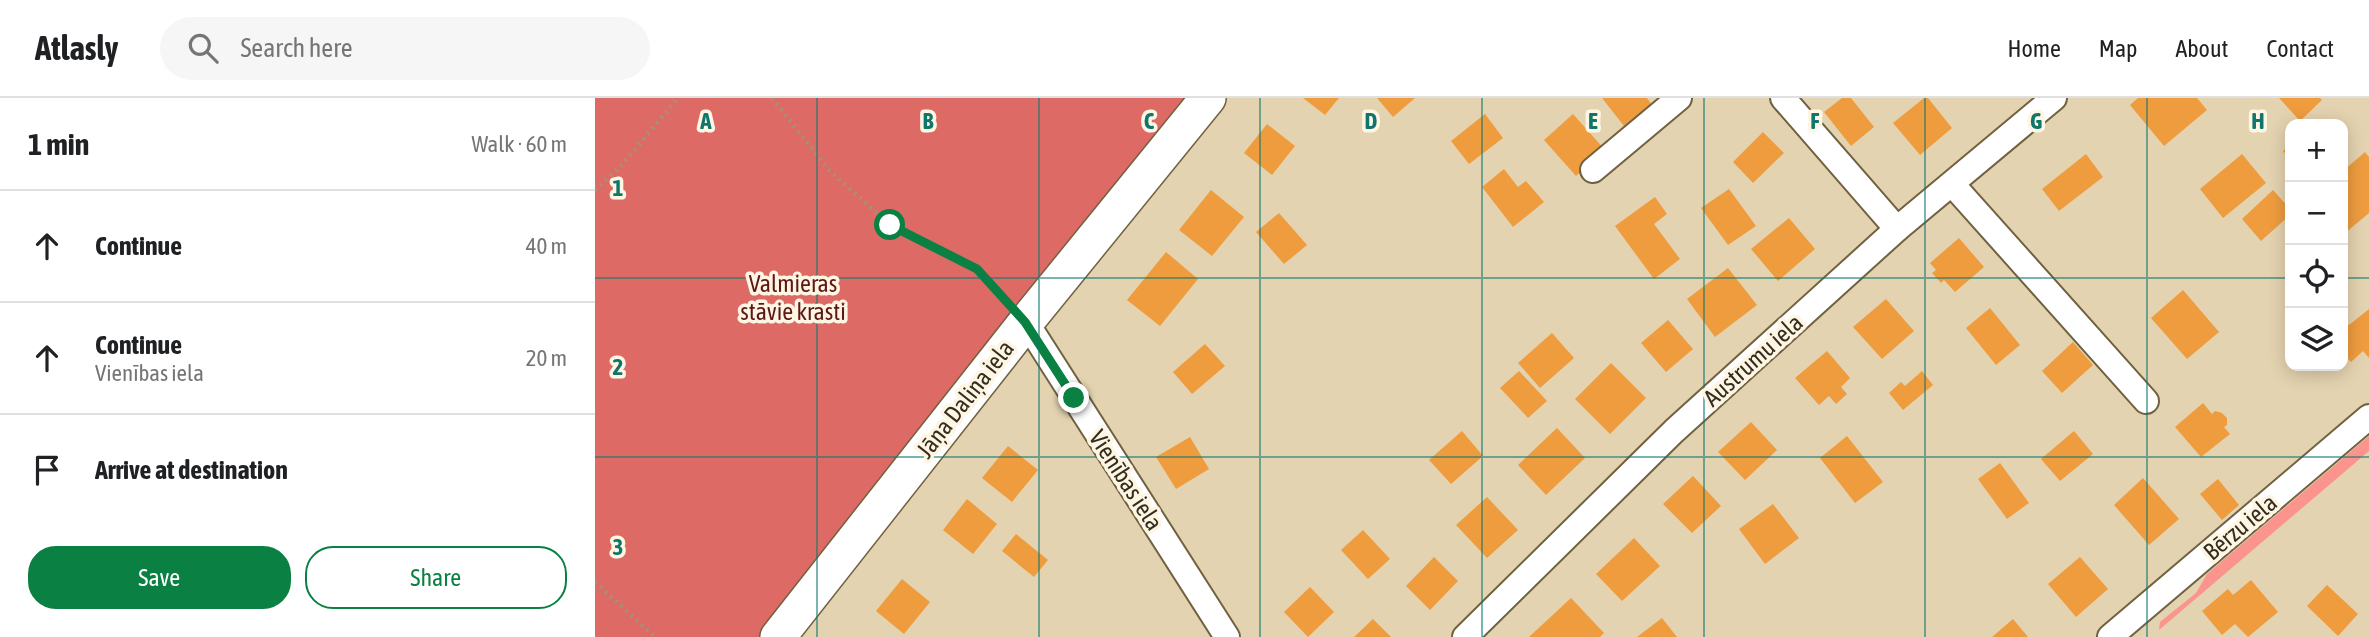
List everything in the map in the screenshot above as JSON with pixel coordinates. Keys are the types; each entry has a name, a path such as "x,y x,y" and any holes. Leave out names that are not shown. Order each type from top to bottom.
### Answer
{"street":[{"name":"Jāņa Daliņa iela","path":"778,637 1025,322 1208,98"},
{"path":"1593,170 1679,98"},
{"path":"1783,98 1897,229"},
{"name":"Austrumu iela","path":"1465,637 1674,431 1897,229 2054,98"},
{"path":"1952,184 2146,401"},
{"name":"Vienības iela","path":"1025,322 1227,637"},
{"name":"Bērzu iela","path":"2110,637 2369,417"}],"path":[{"path":"595,190 621,166 678,98"},
{"path":"772,98 829,170 890,225 977,269 1025,322"},
{"path":"595,582 655,637"}],"shaded area":[{"path":"2369,436 2369,451 2159,630 2160,622 2196,593 2207,574"}],"green space":[{"name":"Valmieras stāvie krasti","path":"595,98 1208,98 778,637 595,637"}],"building":[{"path":"1303,98 1339,98 1325,115"},
{"path":"1377,98 1415,98 1393,117"},
{"path":"1602,98 1647,98 1652,105 1624,126"},
{"path":"1842,98 1851,98 1874,127 1851,146 1824,112"},
{"path":"1924,98 1928,98 1952,128 1920,155 1893,123"},
{"path":"2138,98 2197,98 2207,110 2164,146 2130,105"},
{"path":"2279,98 2322,100 2302,119 2298,119"},
{"path":"1485,114 1503,138 1469,164 1451,141"},
{"path":"1573,114 1605,150 1576,176 1544,140"},
{"path":"1267,124 1295,146 1272,175 1244,153"},
{"path":"1763,132 1784,153 1753,183 1733,162"},
{"path":"2365,152 2369,157 2369,213 2348,231 2348,182 2348,167"},
{"path":"2086,154 2103,177 2059,211 2042,189"},
{"path":"2242,154 2266,183 2223,218 2200,189"},
{"path":"1504,169 1518,187 1526,181 1544,202 1513,227 1482,187"},
{"path":"1729,189 1756,226 1728,245 1701,208"},
{"path":"1211,190 1244,217 1212,256 1179,230"},
{"path":"2273,190 2285,203 2285,219 2261,241 2242,219"},
{"path":"1655,197 1667,214 1654,224 1680,259 1654,279 1615,226"},
{"path":"1279,213 1307,245 1284,264 1256,232"},
{"path":"1789,218 1815,249 1778,281 1751,249"},
{"path":"1959,238 1984,267 1955,292 1944,280 1941,283 1932,273 1936,270 1930,263"},
{"path":"1166,252 1198,279 1160,326 1127,300"},
{"path":"1728,268 1757,305 1715,337 1687,299"},
{"path":"2183,290 2219,332 2187,359 2151,318"},
{"path":"1886,299 1914,331 1882,359 1853,327"},
{"path":"1990,308 2020,345 1996,365 1966,328"},
{"path":"2369,309 2369,358 2363,351 2351,362 2348,359 2349,325"},
{"path":"1668,320 1693,349 1666,372 1641,343"},
{"path":"1552,333 1574,358 1540,388 1518,363"},
{"path":"2073,342 2093,365 2062,393 2042,371"},
{"path":"1205,344 1225,366 1192,394 1173,372"},
{"path":"1827,351 1850,378 1841,387 1847,394 1836,404 1829,396 1819,405 1795,378"},
{"path":"1611,363 1646,398 1610,434 1575,399"},
{"path":"1519,371 1547,401 1528,418 1500,388"},
{"path":"1922,371 1933,385 1903,410 1889,393 1901,382 1905,386"},
{"path":"2203,403 2212,414 2215,411 2227,418 2227,425 2224,427 2230,434 2201,457 2175,427"},
{"path":"1751,422 1777,450 1745,480 1718,452"},
{"path":"1557,428 1585,458 1546,495 1518,465"},
{"path":"1462,431 1483,456 1451,484 1429,460"},
{"path":"2074,431 2093,454 2060,481 2041,459"},
{"path":"1847,436 1883,482 1855,503 1820,458"},
{"path":"1190,437 1209,469 1176,489 1156,457"},
{"path":"1008,446 1038,470 1012,502 982,478"},
{"path":"2000,463 2029,503 2007,519 1978,479"},
{"path":"1693,476 1721,506 1692,533 1663,504"},
{"path":"2143,478 2179,519 2149,545 2114,505"},
{"path":"2218,479 2239,505 2222,520 2200,494"},
{"path":"1487,497 1518,530 1487,558 1456,525"},
{"path":"967,499 997,524 973,554 943,530"},
{"path":"1773,504 1799,538 1765,564 1739,529"},
{"path":"1363,530 1390,559 1368,579 1341,550"},
{"path":"1016,534 1048,560 1034,577 1002,551"},
{"path":"1634,538 1660,566 1622,601 1596,574"},
{"path":"1434,557 1458,581 1430,610 1406,586"},
{"path":"2080,557 2108,589 2076,617 2048,584"},
{"path":"902,579 930,602 904,634 876,611"},
{"path":"2251,580 2278,612 2248,637 2235,624 2222,635 2202,611 2228,589 2233,595"},
{"path":"2327,585 2358,614 2338,636 2307,606"},
{"path":"1310,587 1334,612 1308,637 1284,612"},
{"path":"1571,598 1604,633 1600,637 1529,637"},
{"path":"1662,618 1677,637 1637,637"},
{"path":"1373,619 1391,637 1354,637"},
{"path":"2013,619 2028,637 1992,637"}],"route":[{"path":"890,225 977,269 1025,322 1074,398"}]}
